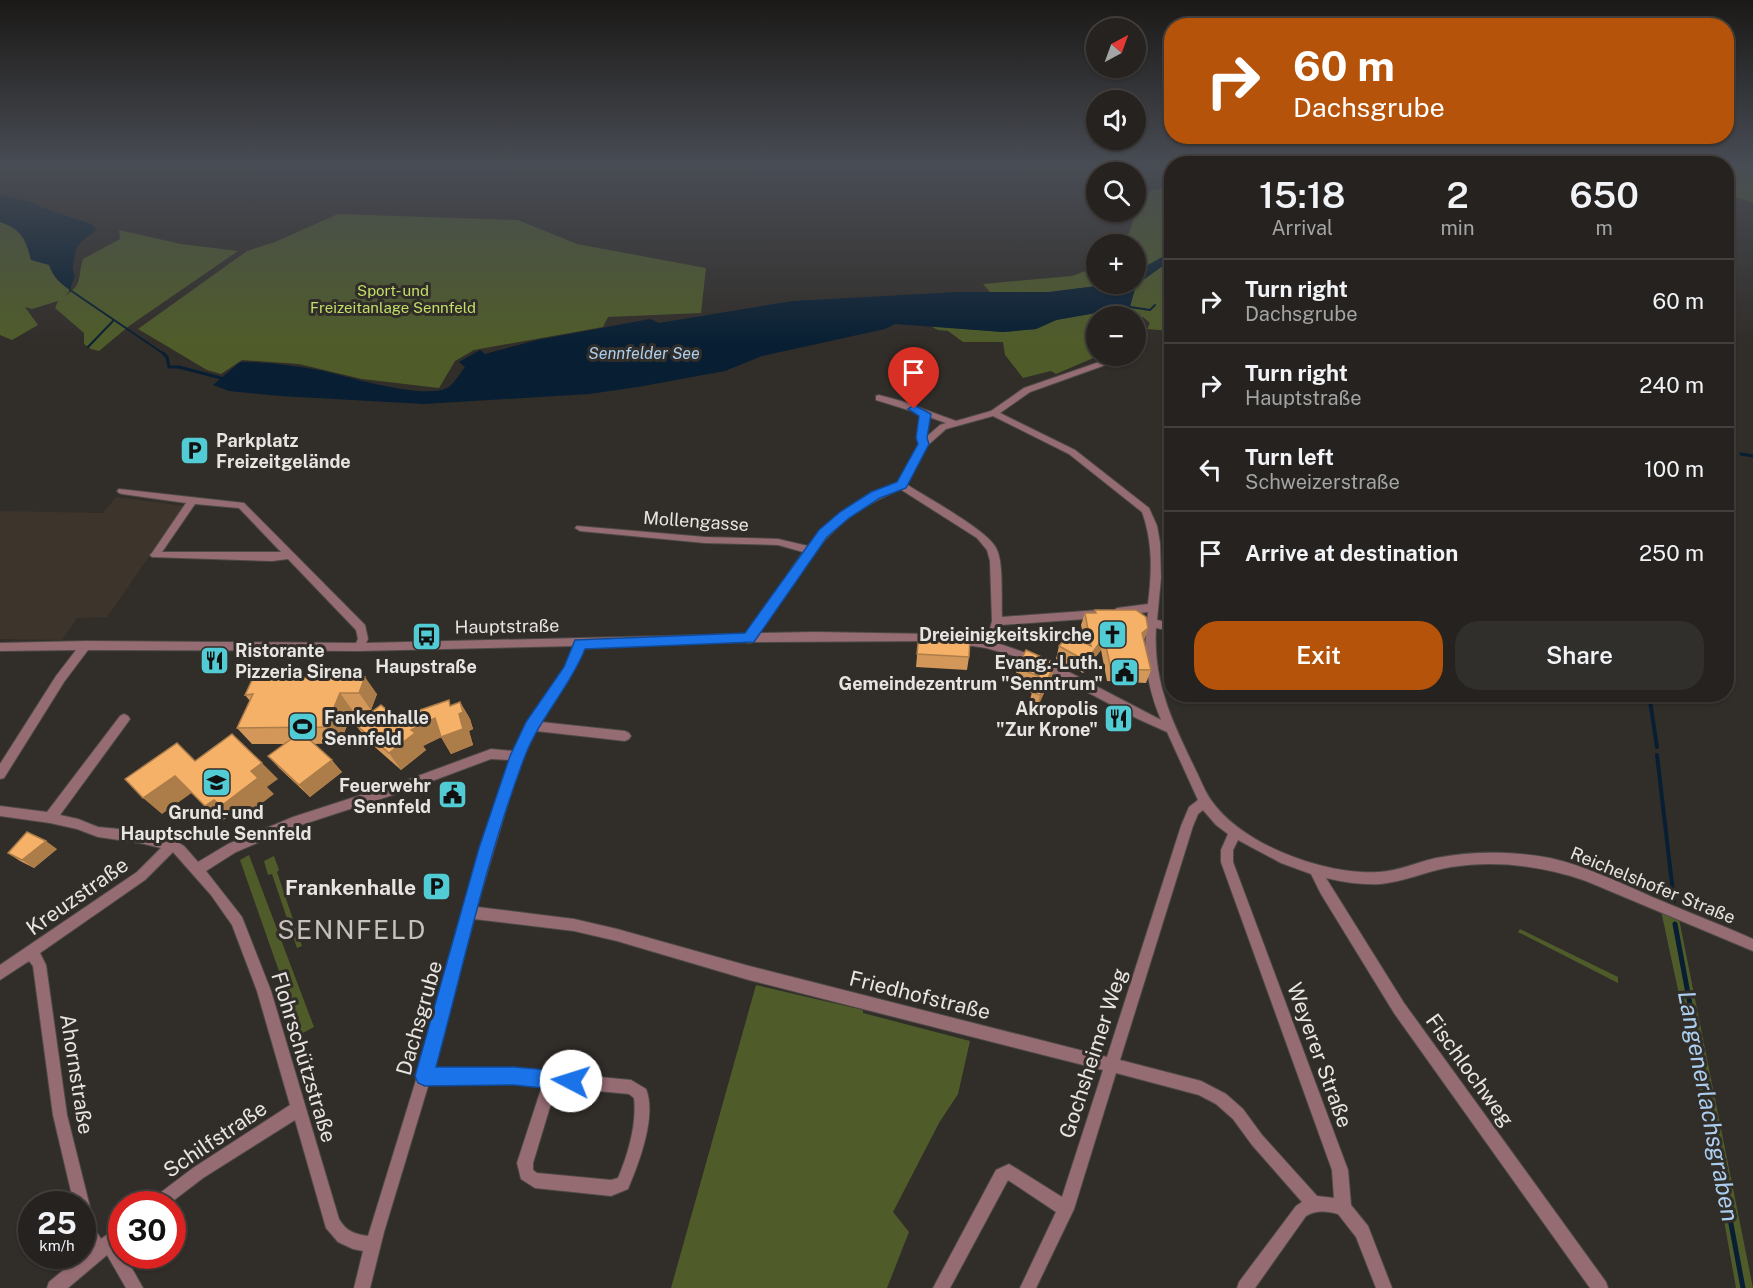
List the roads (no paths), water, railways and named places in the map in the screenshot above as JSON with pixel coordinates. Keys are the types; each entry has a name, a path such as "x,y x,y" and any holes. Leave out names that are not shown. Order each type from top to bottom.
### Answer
{"street":[{"path":"749,639 809,550 823,534 844,515 876,495 902,485 924,444 937,431 955,423 994,413 1027,390 1096,366"},
{"path":"879,398 902,403 925,414 955,423"},
{"path":"994,413 1072,452 1146,510 1151,520 1156,550 1149,649 1158,700 1168,728 1204,802"},
{"path":"924,444 921,438 925,414"},
{"path":"902,485 988,542 995,561 997,621 991,644"},
{"path":"122,491 241,505 361,628 363,639 359,647"},
{"path":"192,501 155,555 272,557 290,555"},
{"name":"Mollengasse","path":"580,528 705,540 778,542 809,550"},
{"path":"997,621 1107,614 1153,607"},
{"path":"1152,622 1164,625"},
{"name":"Hauptstraße","path":"2,649 86,645 359,647 900,637 976,641 991,644 1052,666 1168,728"},
{"name":"Dachsgrube","path":"362,1288 372,1244 425,1076 487,848 518,756 531,726 570,670 580,644"},
{"path":"0,774 60,680 86,645"},
{"path":"50,818 124,719"},
{"path":"531,726 625,736"},
{"path":"197,869 232,848 293,822 408,786 491,754 518,756"},
{"name":"Gochsheimer Weg","path":"1028,1288 1066,1209 1187,826 1193,811 1204,802"},
{"name":"Reichelshofer Straße","path":"1204,802 1213,814 1235,833 1272,853 1316,869 1352,877 1377,878 1476,858 1500,858 1550,864 1606,883 1753,945"},
{"path":"0,811 50,818 78,824 98,832 140,837 172,845"},
{"name":"Weyerer Straße","path":"1235,833 1227,850 1227,861 1340,1170 1343,1207 1362,1232 1384,1288"},
{"name":"Flohrschützstraße","path":"172,845 180,850 197,869 237,921 264,991 336,1230 350,1242 372,1244"},
{"name":"Kreuzstraße","path":"0,973 141,876 172,845"},
{"name":"Fischlochweg","path":"1316,869 1325,890 1399,1008 1600,1288"},
{"name":"Friedhofstraße","path":"471,912 574,925 617,935 750,973 1201,1088 1221,1099 1238,1114 1257,1140 1313,1203"},
{"name":"Ahornstraße","path":"32,952 39,965 60,1115 78,1191"},
{"path":"425,1076 514,1076 631,1087 641,1094 644,1105 629,1169 623,1184 611,1188 535,1180 526,1174 525,1163 551,1080"},
{"name":"Schilfstraße","path":"174,1191 198,1173 298,1109"},
{"path":"940,1288 1001,1175 1009,1172 1066,1209"},
{"path":"1245,1288 1301,1211 1313,1203 1328,1203 1343,1207"},
{"path":"55,1288 108,1243"},
{"name":"Ahornstraße","path":"125,1269 135,1288"}],"water":[{"path":"5,224 91,224 96,229 77,248 73,268 75,275 70,290 57,279 49,265 31,260 22,236"},
{"name":"Sennfelder See","path":"1164,256 1164,265 1146,278 1146,266"},
{"name":"Sennfelder See","path":"1086,287 1086,294 1134,294 1130,306 1086,306 1086,315 1056,320 1036,329 1003,332 895,324 885,329 762,356 725,371 589,394 424,404 280,396 229,391 213,385 240,362 250,362 319,370 403,389 435,391 450,386 465,367 459,362 480,350 485,354 537,340 650,319 659,323 793,301 958,292 1049,292"}],"waterway":[{"name":"Sennfelder See","path":"70,290 164,354"},
{"name":"Langenerlachsgraben","path":"1146,309 1150,310 1155,305"},
{"path":"88,347 113,321"},
{"name":"Sennfelder See","path":"164,354 169,367 179,367 221,378"},
{"path":"1741,454 1753,456"},
{"name":"Langenerlachsgraben","path":"1650,702 1657,747"},
{"name":"Langenerlachsgraben","path":"1657,755 1674,901"},
{"name":"Langenerlachsgraben","path":"1675,924 1743,1288"}],"place":[{"name":"Parkplatz Freizeitgelände","path":"195,450"},
{"name":"Dreieinigkeitskirche","path":"1113,634"},
{"name":"Haupstraße","path":"426,637"},
{"name":"Ristorante Pizzeria Sirena","path":"214,660"},
{"name":"Evang.-Luth. Gemeindezentrum \"Senntrum\"","path":"1124,672"},
{"name":"Akropolis \"Zur Krone\"","path":"1119,718"},
{"name":"Fankenhalle Sennfeld","path":"303,727"},
{"name":"Grund- und Hauptschule Sennfeld","path":"216,783"},
{"name":"Feuerwehr Sennfeld","path":"452,795"},
{"name":"Frankenhalle","path":"437,887"}],"district":[{"name":"SENNFELD","path":"352,929"}],"park label":[{"name":"Sport- und Freizeitanlage Sennfeld","path":"393,298"}]}
